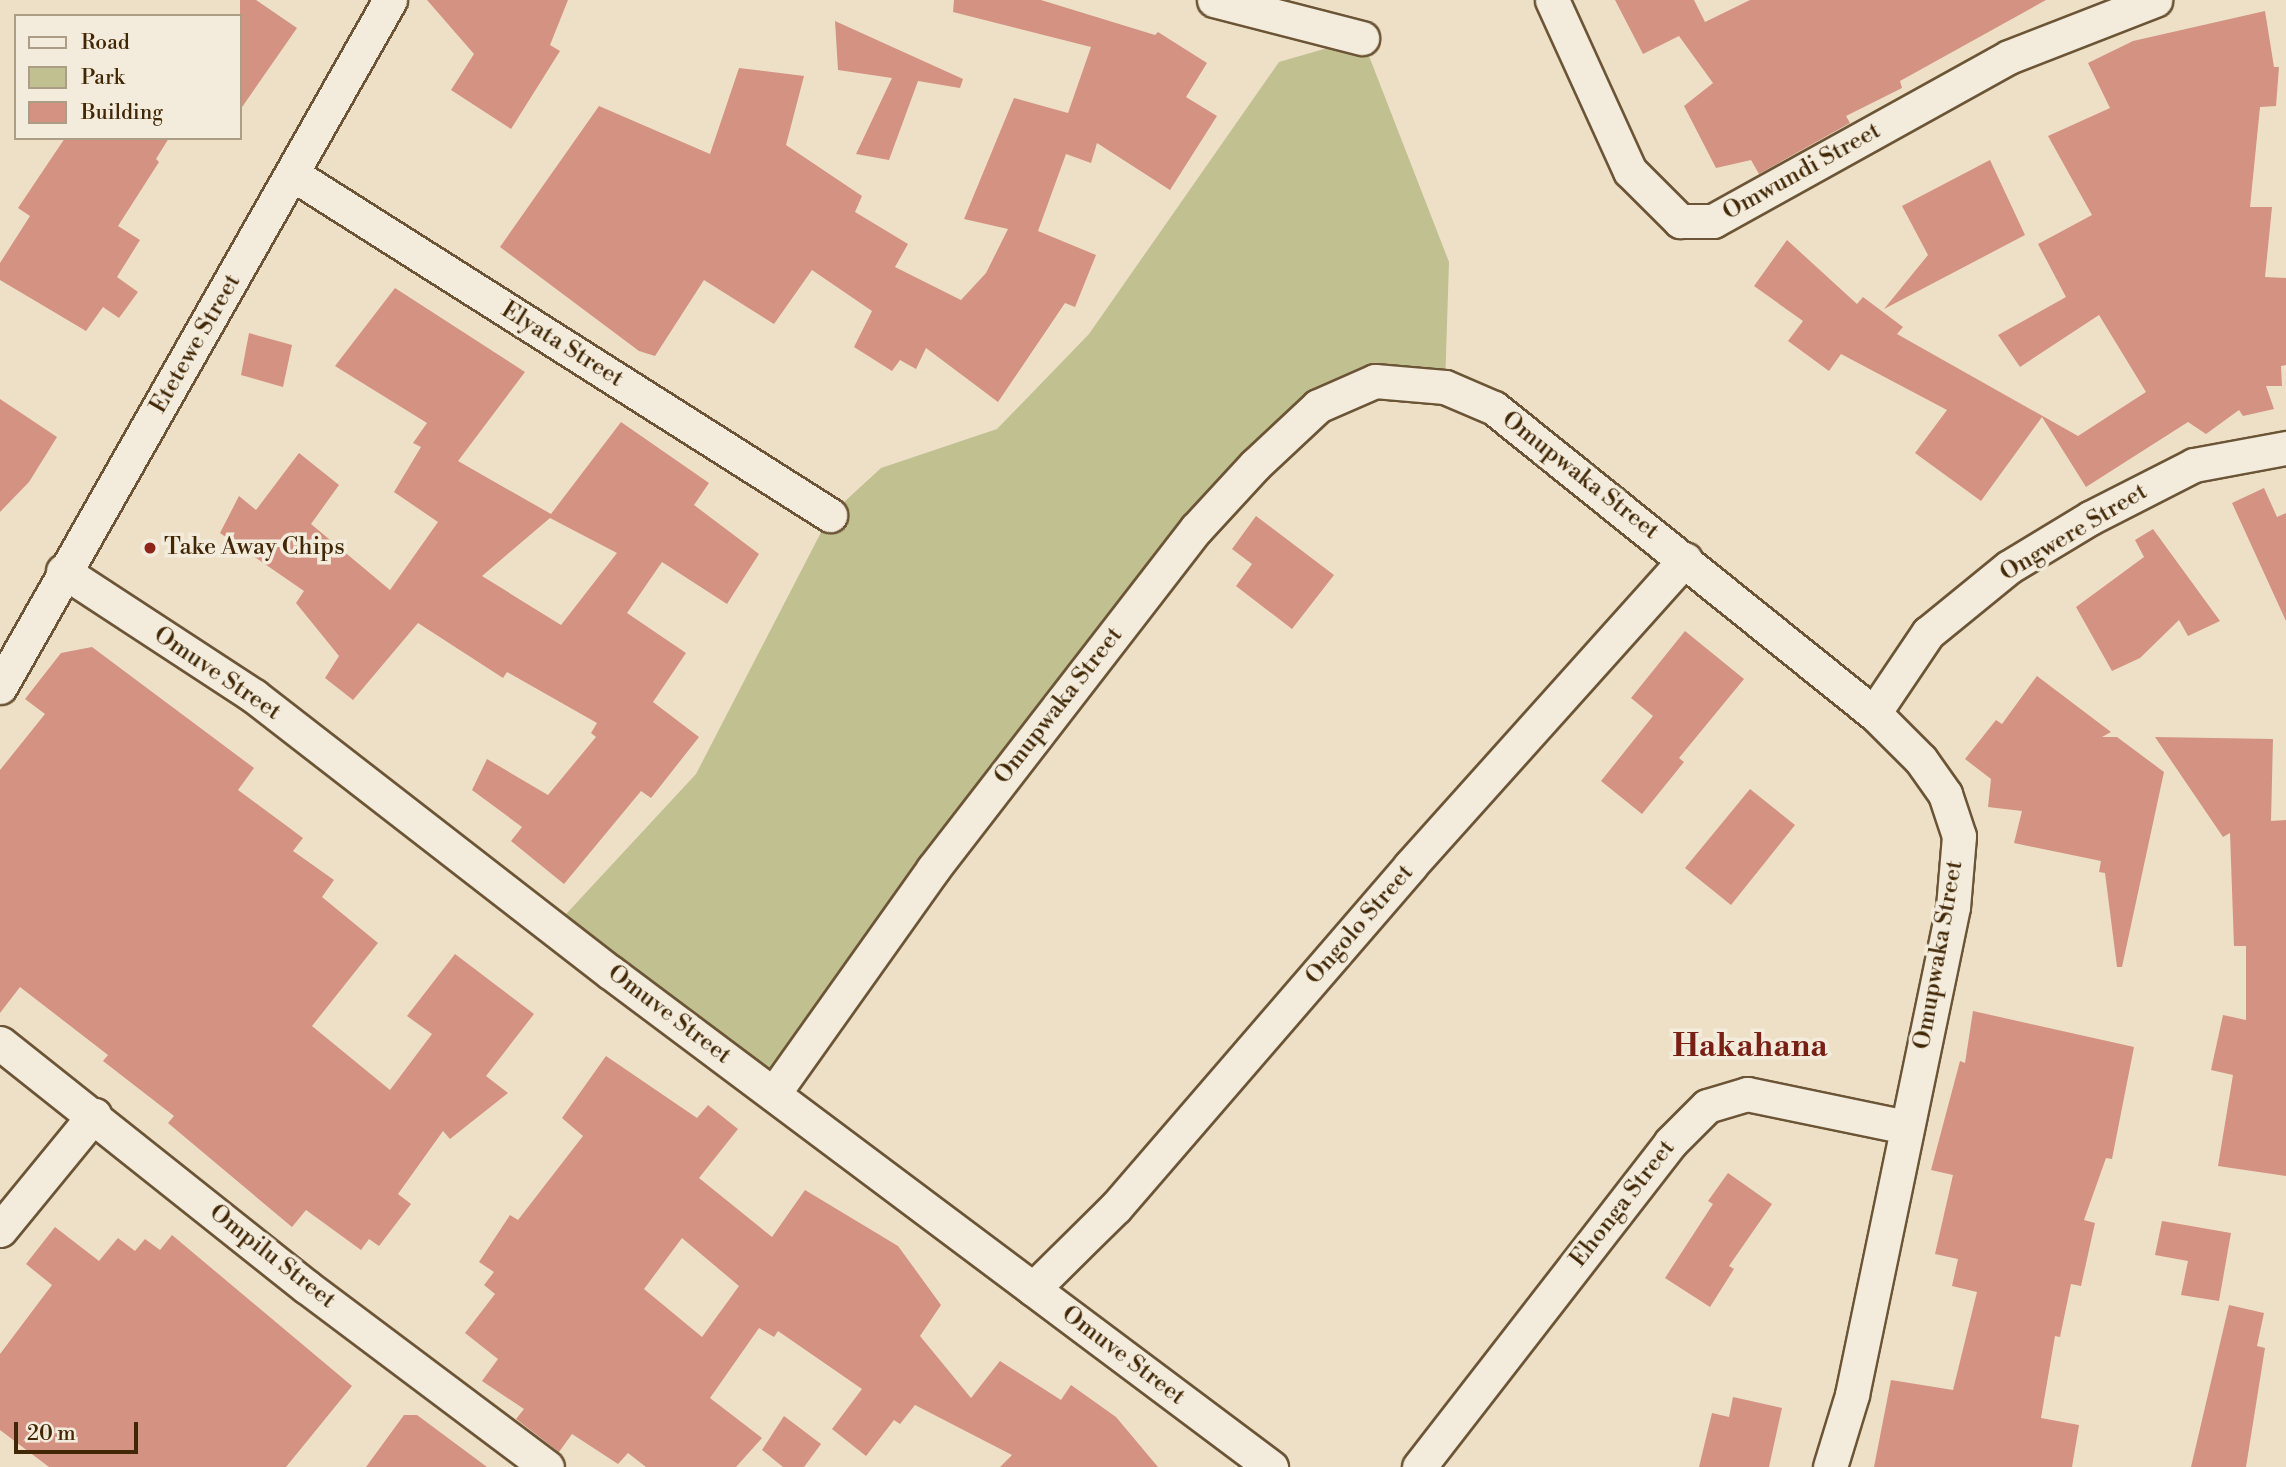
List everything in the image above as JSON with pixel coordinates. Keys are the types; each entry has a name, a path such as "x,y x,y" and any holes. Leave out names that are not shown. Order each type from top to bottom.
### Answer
{"street":[{"name":"Etetewe Street","path":"0,687 63,571 294,175 390,0"},
{"path":"1214,0 1362,38"},
{"name":"Omwundi Street","path":"1552,0 1630,171 1680,221 1713,221 2009,57 2155,0"},
{"name":"Elyata Street","path":"294,175 830,515"},
{"name":"Omupwaka Street","path":"774,1093 933,869 1196,529 1318,406 1375,381 1445,387 1494,408 1685,559 1874,713 1921,760 1945,794 1959,836 1953,907 1852,1395 1830,1467"},
{"name":"Ongwere Street","path":"1874,713 1928,633 2009,567 2090,518 2194,465 2286,448"},
{"name":"Ongolo Street","path":"1033,1289 1116,1207 1410,866 1685,559"},
{"name":"Omuve Street","path":"63,571 254,696 774,1093 1271,1467"},
{"name":"Ompilu Street","path":"0,1043 307,1286 547,1467"},
{"name":"Ehonga Street","path":"1419,1467 1670,1143 1707,1106 1747,1094 1906,1127"},
{"path":"0,1230 94,1115"}],"green space":[{"path":"1362,38 1449,262 1445,387 1375,381 1255,465 774,1093 555,926 696,774 830,515 881,468 997,429 1089,334 1279,62"}],"building":[{"path":"240,0 256,0 297,28 242,107 242,14"},
{"path":"427,0 568,0 550,45 560,51 511,129 451,90 474,54"},
{"path":"954,0 1041,0 1155,35 1158,32 1207,63 1186,97 1217,116 1170,190 1097,143 1091,163 1066,154 1038,231 1096,255 1075,307 1065,303 998,402 926,348 916,369 900,360 892,371 854,347 872,311 812,270 774,324 704,280 655,356 639,351 500,247 599,106 710,154 739,68 804,76 786,145 862,196 855,212 908,244 895,267 961,300 986,273 1008,229 964,219 1014,98 1068,113 1091,47 953,12"},
{"path":"1615,0 1694,0 1705,22 1750,0 2046,0 1900,81 1902,88 1846,116 1850,123 1759,174 1751,160 1716,168 1684,106 1713,83 1679,36 1643,54"},
{"path":"2265,11 2274,67 2279,67 2276,106 2260,107 2250,207 2272,207 2265,277 2286,278 2286,365 2281,366 2282,386 2266,386 2274,409 2243,416 2239,410 2206,434 2188,422 2086,487 2042,417 1981,501 1915,453 1947,410 1841,354 1829,371 1788,341 1803,321 1754,286 1787,240 1857,304 1863,297 1903,327 1897,334 2078,436 2146,392 2099,315 2020,367 1998,335 2066,297 2038,244 2092,215 2048,136 2110,108 2088,63 2133,41"},
{"path":"835,21 963,79 960,88 918,81 889,160 856,154 892,78 838,70"},
{"path":"64,140 168,140 156,159 159,162 118,226 140,240 117,277 138,292 119,318 103,307 86,331 0,280 0,263 30,216 18,208"},
{"path":"1990,160 2025,235 1884,309 1928,255 1902,206"},
{"path":"395,288 525,372 458,461 551,514 621,422 709,483 694,505 759,554 727,604 662,562 627,613 686,653 653,702 699,737 651,798 641,791 564,884 511,841 522,827 472,790 487,759 548,795 596,737 591,733 597,723 507,672 503,678 418,623 353,700 325,678 339,656 296,603 304,591 220,533 239,496 256,510 299,453 339,485 311,524 390,590 438,522 394,492 421,447 413,443 427,423 335,366","holes":["550,518 617,553 561,625 482,576"]},
{"path":"249,333 292,345 283,387 241,375"},
{"path":"0,399 57,437 29,482 0,512"},
{"path":"2264,488 2277,517 2286,513 2286,621 2232,503"},
{"path":"1256,516 1334,575 1292,629 1236,586 1252,564 1232,549"},
{"path":"2153,529 2220,621 2188,636 2179,620 2140,658 2112,671 2076,607 2144,557 2135,540"},
{"path":"1685,631 1744,679 1679,758 1684,762 1642,814 1601,781 1653,716 1631,698"},
{"path":"92,647 254,768 238,790 303,838 293,851 334,880 322,897 378,943 312,1026 390,1090 432,1034 407,1016 455,954 534,1014 486,1076 508,1093 450,1139 443,1131 398,1194 411,1204 379,1246 369,1239 361,1250 306,1210 292,1227 168,1123 174,1116 103,1061 108,1055 20,987 0,1013 0,770 45,714 25,699 61,653"},
{"path":"2037,676 2111,732 2102,737 2117,737 2164,772 2122,967 2117,967 2105,873 2099,872 2101,861 2014,843 2022,811 1988,807 1991,779 1965,759 1996,720 2002,724"},
{"path":"2155,737 2273,739 2271,821 2286,820 2286,1176 2218,1166 2233,1075 2211,1070 2223,1015 2246,1020 2246,946 2234,946 2230,833 2223,837"},
{"path":"1750,789 1795,825 1731,905 1685,868"},
{"path":"1973,1011 2134,1047 2112,1159 2106,1158 2084,1220 2095,1223 2081,1286 2071,1284 2060,1337 2055,1336 2041,1418 2079,1425 2072,1467 1874,1467 1891,1380 1953,1390 1977,1292 1952,1286 1958,1259 1935,1254 1953,1175 1931,1170 1960,1061 1965,1063"},
{"path":"606,1056 697,1118 708,1105 738,1129 699,1178 772,1237 805,1190 898,1246 941,1305 920,1336 971,1398 1000,1361 1061,1400 1071,1385 1116,1417 1158,1467 1000,1467 1012,1455 915,1405 900,1424 894,1420 866,1456 832,1429 862,1389 778,1331 774,1337 759,1328 710,1398 762,1438 736,1467 646,1467 628,1453 618,1464 572,1434 559,1452 516,1419 524,1409 482,1381 498,1359 465,1333 495,1294 484,1285 494,1272 479,1262 510,1215 518,1220 583,1136 562,1118","holes":["682,1238 739,1286 702,1337 644,1289"]},
{"path":"1728,1173 1772,1204 1729,1266 1734,1269 1710,1307 1665,1278 1713,1204 1708,1201"},
{"path":"2162,1221 2231,1233 2219,1301 2181,1295 2188,1261 2155,1255"},
{"path":"55,1227 99,1261 118,1238 135,1251 145,1239 160,1250 172,1235 352,1386 286,1467 49,1467 0,1430 0,1354 52,1285 26,1264"},
{"path":"2229,1305 2264,1313 2257,1346 2265,1348 2246,1467 2191,1467"},
{"path":"1733,1397 1782,1408 1769,1467 1699,1467 1712,1413 1729,1417"},
{"path":"404,1415 417,1415 487,1467 366,1467"},
{"path":"784,1416 821,1444 804,1467 783,1467 762,1450"}],"place":[{"name":"Take Away Chips","path":"150,548"}],"district":[{"name":"Hakahana","path":"1750,1046"}]}
